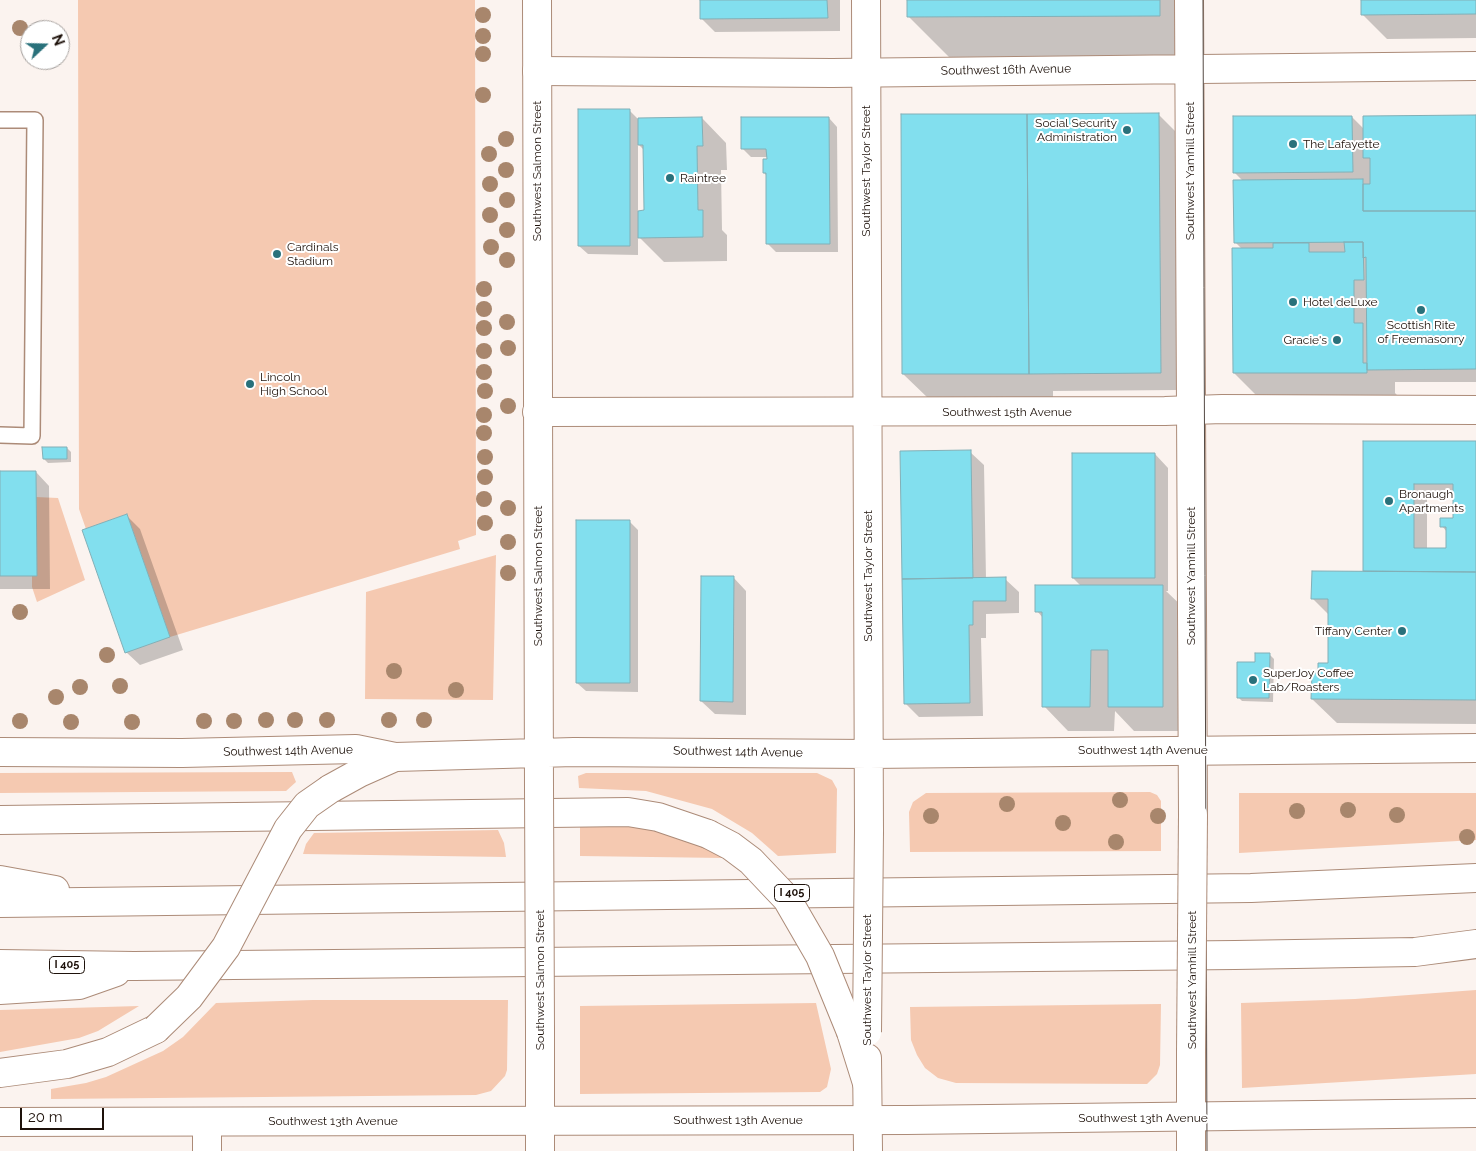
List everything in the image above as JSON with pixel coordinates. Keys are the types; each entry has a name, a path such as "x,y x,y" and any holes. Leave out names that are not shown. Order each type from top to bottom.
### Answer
{"main road":[{"name":"Southwest Salmon Street","path":"537,0 540,1151"},
{"name":"Southwest Taylor Street","path":"859,1032 869,831 866,0"},
{"name":"Southwest Yamhill Street","path":"1189,0 1193,815 1192,1151"},
{"name":"Southwest 16th Avenue","path":"537,71 866,72 1476,66"},
{"name":"Southwest 15th Avenue","path":"537,412 1476,410"},
{"name":"Southwest 14th Avenue","path":"0,752 182,753 356,750 395,757 538,752 869,754 1192,749 1476,748"},
{"path":"0,1073 76,1062 129,1044 156,1029 189,997 220,955 288,829 307,805 330,789 395,757"},
{"path":"0,820 628,812 658,817 708,834 731,846 751,861 787,899 820,956 859,1032 867,1083 868,1151"},
{"name":"I 405","path":"0,903 108,900 1251,888 1476,878"},
{"path":"0,880 108,900"},
{"name":"I 405","path":"0,964 134,966 1244,955 1415,952 1476,944"},
{"path":"0,990 79,985 134,966"},
{"name":"Southwest 13th Avenue","path":"0,1122 868,1120 1476,1113"},
{"path":"207,1122 207,1151"}],"lane":[{"path":"0,120 35,120 35,130 32,436 0,435"}],"shaded area":[{"name":"Cardinals Stadium","path":"78,0 475,0 476,535 458,541 460,549 170,637 127,514 86,529 79,509"},
{"path":"36,497 58,498 85,580 37,602 32,587 32,576 37,576"},
{"path":"496,555 493,700 365,699 366,592"},
{"path":"292,772 296,782 286,791 0,793 0,773"},
{"path":"586,773 817,773 832,780 837,789 836,853 778,856 752,833 712,809 646,791 579,788 578,776"},
{"path":"1150,792 1157,795 1161,801 1161,851 910,852 909,812 913,802 926,793"},
{"path":"1239,793 1476,793 1476,840 1239,853"},
{"path":"580,823 616,823 660,830 696,843 724,858 580,856"},
{"path":"498,830 504,843 506,857 303,854 306,844 314,833"},
{"path":"1476,990 1476,1074 1242,1088 1241,1003 1355,999"},
{"path":"313,1000 508,1000 507,1070 505,1076 491,1091 476,1095 51,1099 51,1089 86,1083 106,1077 163,1051 183,1037 216,1003"},
{"path":"816,1003 831,1069 827,1087 820,1092 580,1094 580,1006"},
{"path":"1161,1004 1160,1065 1157,1074 1147,1084 956,1083 938,1078 925,1068 911,1040 910,1007"},
{"path":"139,1006 98,1031 79,1038 0,1052 0,1010"}],"building":[{"path":"700,0 827,0 828,18 700,19"},
{"path":"907,0 1160,0 1160,16 907,17"},
{"path":"1361,0 1476,0 1476,14 1361,15"},
{"path":"578,109 630,109 630,246 578,246"},
{"path":"1159,113 1161,373 1029,374 1027,114"},
{"path":"901,114 1027,114 1029,374 902,374"},
{"path":"1476,115 1476,211 1363,211 1363,184 1370,184 1370,158 1363,158 1363,116"},
{"name":"The Lafayette","path":"1233,116 1352,116 1353,172 1233,173"},
{"name":"Raintree","path":"702,117 703,146 697,146 698,210 703,210 703,237 638,238 638,211 644,210 643,145 638,145 638,118"},
{"path":"741,117 829,117 830,244 766,244 766,173 763,173 763,159 767,159 766,149 741,149"},
{"name":"Scottish Rite of Freemasonry","path":"1363,179 1363,211 1476,211 1476,369 1367,370 1366,257 1363,258 1363,242 1234,243 1233,180"},
{"name":"Hotel deLuxe","path":"1344,242 1363,242 1364,280 1354,280 1354,323 1363,323 1363,363 1367,363 1367,373 1233,373 1232,248 1273,248 1273,243 1309,243 1309,252 1345,252"},
{"name":"Bronaugh Apartments","path":"1363,441 1476,441 1476,572 1363,571","holes":["1414,484 1453,484 1453,518 1440,518 1440,527 1446,527 1446,548 1414,548"]},
{"path":"42,447 67,447 67,459 43,459"},
{"path":"971,450 973,578 902,579 900,451"},
{"path":"1072,453 1155,453 1155,578 1072,578"},
{"path":"0,471 36,471 37,576 0,576"},
{"path":"127,514 170,637 125,653 82,530"},
{"path":"576,520 630,520 630,683 576,683"},
{"name":"Tiffany Center","path":"1312,571 1476,572 1476,700 1311,699 1312,673 1318,673 1318,663 1328,663 1328,599 1311,599"},
{"path":"701,576 734,576 733,702 700,701"},
{"path":"1006,577 1006,601 973,601 973,625 969,625 970,703 904,704 902,579"},
{"path":"1035,585 1163,585 1163,707 1108,707 1108,650 1091,650 1090,707 1042,707 1042,612 1035,612"},
{"name":"SuperJoy Coffee Lab/Roasters","path":"1255,653 1270,653 1269,698 1237,698 1237,662 1255,662"}],"tram line":[{"path":"1203,0 1207,1151"}],"place":[{"name":"Social Security Administration","path":"1127,130"},
{"name":"The Lafayette","path":"1293,144"},
{"name":"Raintree","path":"670,178"},
{"name":"Cardinals Stadium","path":"277,254"},
{"name":"Hotel deLuxe","path":"1293,302"},
{"name":"Scottish Rite of Freemasonry","path":"1421,310"},
{"name":"Gracie's","path":"1337,340"},
{"name":"Lincoln High School","path":"250,384"},
{"name":"Bronaugh Apartments","path":"1389,501"},
{"name":"Tiffany Center","path":"1402,631"},
{"name":"SuperJoy Coffee Lab/Roasters","path":"1253,680"}]}
